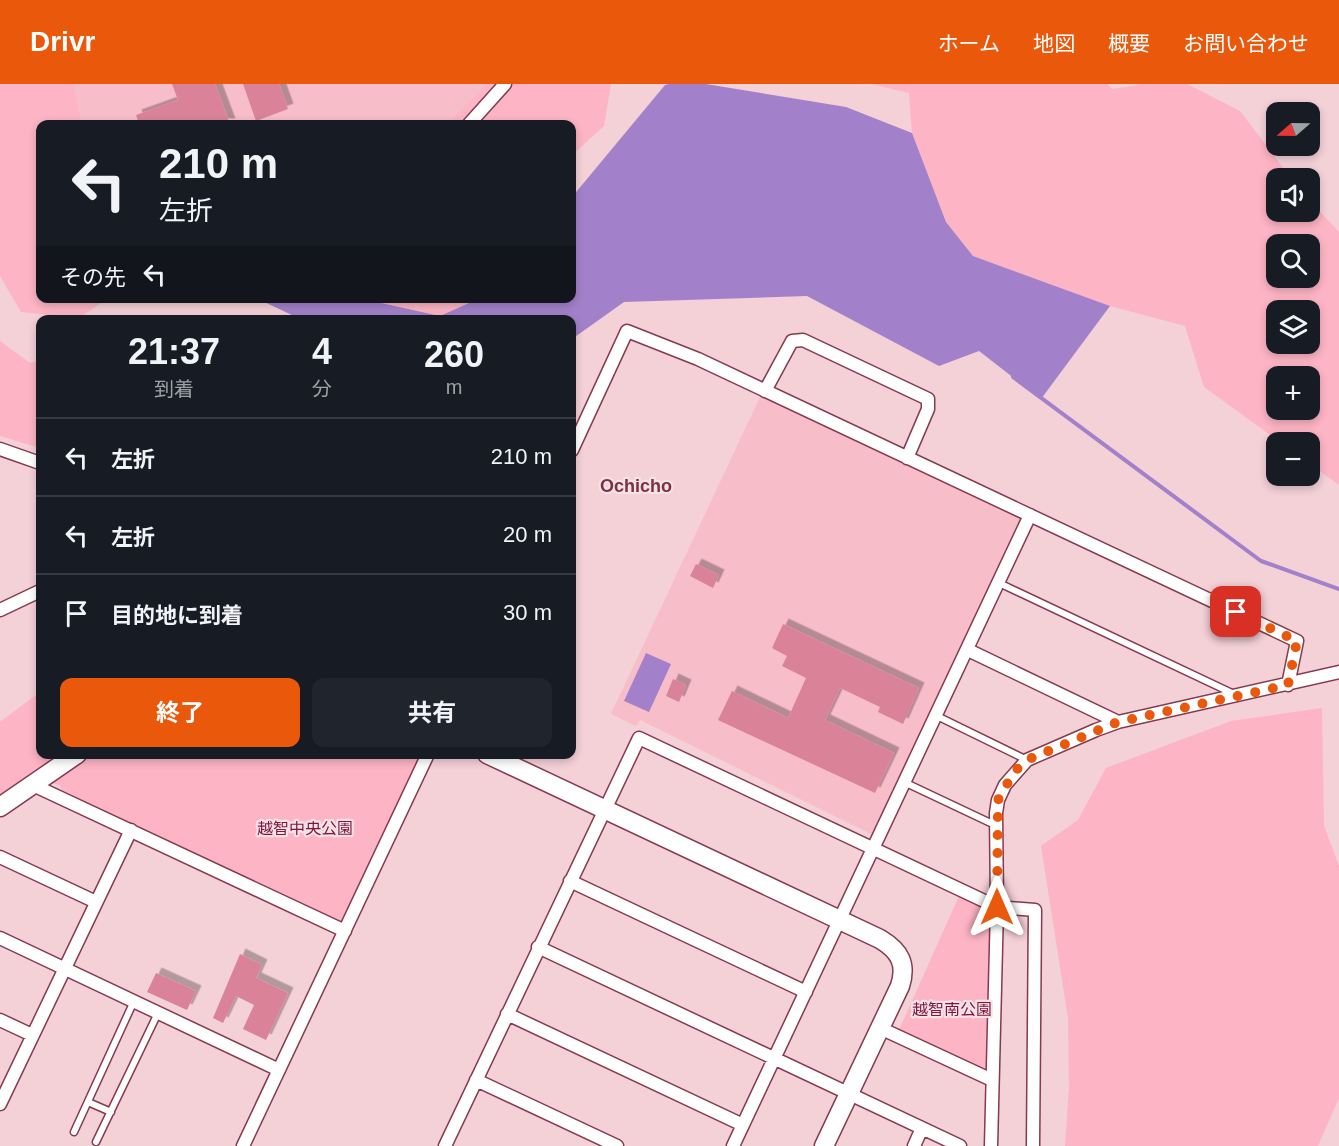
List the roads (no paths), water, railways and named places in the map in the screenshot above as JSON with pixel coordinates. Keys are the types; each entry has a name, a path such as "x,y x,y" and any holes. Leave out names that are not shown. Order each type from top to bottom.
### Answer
{"street":[{"path":"474,120 505,84"},
{"path":"576,441 627,331 765,391 1297,641 1288,685"},
{"path":"765,391 792,341 802,340 918,394 928,399 930,403 907,458"},
{"path":"0,449 36,462"},
{"path":"733,1146 906,783 1030,515"},
{"path":"0,610 36,593"},
{"path":"968,650 1118,722"},
{"path":"991,1146 998,800 1014,772 1027,760 1118,722 1339,672"},
{"path":"445,1146 603,809 639,738 997,907 1035,910 1033,1146"},
{"path":"0,807 70,759"},
{"path":"243,1146 426,759"},
{"path":"498,759 839,920 891,946 899,953 904,974 900,986 825,1146"},
{"path":"33,785 345,931"},
{"path":"0,1103 131,830"},
{"path":"0,857 96,902"},
{"path":"570,881 806,992"},
{"path":"0,938 279,1070"},
{"path":"538,947 960,1146"},
{"path":"507,1014 742,1125"},
{"path":"0,1020 32,1035"},
{"path":"880,1028 992,1080"},
{"path":"476,1080 617,1146"},
{"path":"914,1146 922,1128"}],"lane":[{"path":"999,583 1238,696"},
{"path":"937,716 1027,760"},
{"path":"906,783 997,826"},
{"path":"74,1132 134,1001"},
{"path":"96,1142 158,1013"},
{"path":"88,1102 111,1112"}],"waterway":[{"path":"1014,375 1013,377 1261,561 1339,589"}],"district":[{"name":"Ochicho","path":"636,486"}],"park label":[{"name":"越智中央公園","path":"305,828"},
{"name":"越智南公園","path":"952,1009"}]}
